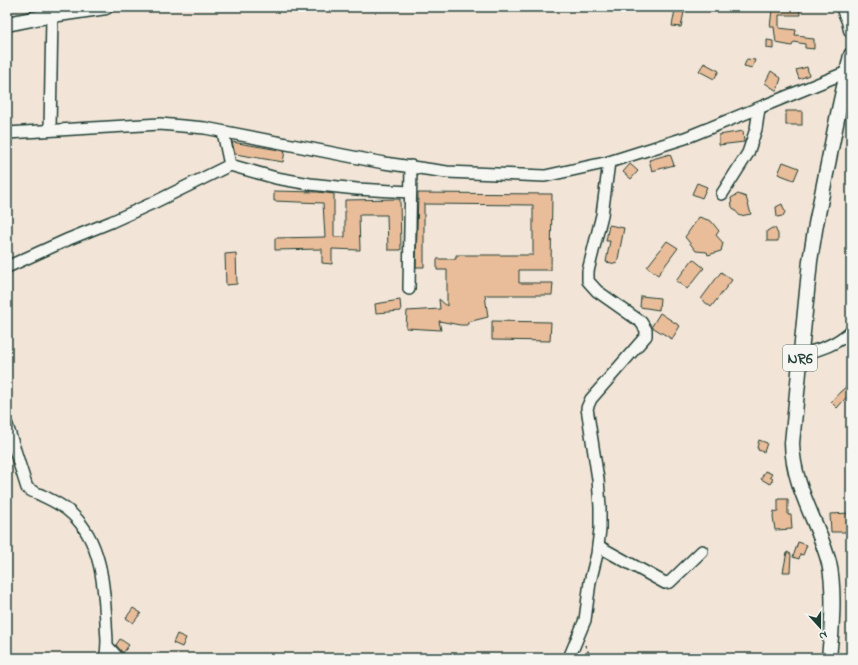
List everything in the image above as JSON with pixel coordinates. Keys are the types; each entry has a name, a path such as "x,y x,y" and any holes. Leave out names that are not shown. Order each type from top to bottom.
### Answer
{"main road":[{"path":"7,24 52,15 106,7"},
{"path":"843,7 851,30"},
{"name":"NR6","path":"829,658 832,594 829,564 817,527 801,493 797,480 792,454 792,443 810,260 851,55"}],"street":[{"path":"50,130 52,15"},
{"path":"7,133 160,124 205,128 384,164 411,166 448,172 534,176 557,174 609,162 685,138 759,108 850,64"},
{"path":"722,194 748,153 756,129 759,108"},
{"path":"223,132 230,164"},
{"path":"569,658 585,620 590,582 598,546 600,507 598,479 587,408 590,399 636,350 647,333 641,322 594,288 588,281 588,271 602,215 609,162"},
{"path":"7,267 155,202 230,164 276,178 310,184 357,189 410,192"},
{"path":"409,289 411,166"},
{"path":"800,355 829,346 844,338 851,331"},
{"path":"7,425 27,488 62,506 81,523 88,534 102,575 106,606 107,653 118,658"},
{"path":"598,546 665,583 670,582 702,551"}],"path":[{"path":"580,633 591,658"}],"building":[{"path":"775,7 799,7 800,15 779,15 779,28 796,30 795,35 814,39 814,49 805,48 805,44 794,42 792,46 776,43 774,27 770,27 772,10 774,10"},
{"path":"675,10 684,12 681,27 672,26"},
{"path":"767,40 773,41 773,49 767,48"},
{"path":"747,59 755,60 752,68 744,66"},
{"path":"704,63 719,71 714,79 699,71"},
{"path":"807,67 809,75 799,79 796,70"},
{"path":"771,71 781,78 777,91 765,83"},
{"path":"786,111 802,111 802,125 786,125"},
{"path":"743,131 744,142 719,145 719,135"},
{"path":"232,142 285,151 283,162 235,154"},
{"path":"670,154 674,165 652,171 649,160"},
{"path":"783,162 799,168 794,180 778,174"},
{"path":"630,164 638,171 631,179 623,172"},
{"path":"697,183 707,187 702,198 692,194"},
{"path":"274,191 334,194 334,237 345,237 345,200 400,199 401,250 388,250 387,215 359,215 360,250 332,249 332,264 322,263 322,249 275,250 275,238 325,237 323,203 274,201"},
{"path":"418,193 552,194 551,270 519,270 519,283 553,283 552,295 485,295 488,317 468,322 468,325 439,321 441,330 406,328 407,311 440,309 439,299 447,306 447,270 437,270 437,259 456,259 456,255 533,255 533,205 424,204 424,267 416,267"},
{"path":"738,194 746,197 751,214 740,216 732,207 731,198"},
{"path":"782,204 785,212 783,216 777,217 776,207"},
{"path":"699,217 711,221 719,231 716,235 723,243 721,251 708,255 707,252 696,251 685,237"},
{"path":"609,225 624,228 617,264 606,262 610,241 606,241"},
{"path":"775,228 778,234 778,241 767,241 767,231"},
{"path":"667,241 678,248 658,275 647,267"},
{"path":"236,253 237,284 226,285 225,254"},
{"path":"693,259 704,268 687,289 676,281"},
{"path":"721,272 732,280 711,307 701,299"},
{"path":"641,296 660,298 659,310 640,307"},
{"path":"400,300 401,311 376,313 375,304"},
{"path":"660,313 680,326 672,339 652,327"},
{"path":"492,321 551,322 550,341 492,340"},
{"path":"851,383 851,392 837,408 831,402"},
{"path":"759,440 767,443 764,452 758,450 757,448"},
{"path":"765,471 772,474 770,477 773,479 770,484 761,479"},
{"path":"778,499 788,499 788,515 791,515 792,529 775,530 773,516 774,511 778,512"},
{"path":"851,513 851,530 847,530 847,532 831,532 830,514"},
{"path":"798,542 807,545 803,555 800,554 799,559 793,557"},
{"path":"787,552 791,554 790,572 783,572"},
{"path":"133,608 141,613 133,623 126,618"},
{"path":"177,634 186,638 182,647 173,643"},
{"path":"120,639 129,645 123,653 116,645"}]}
